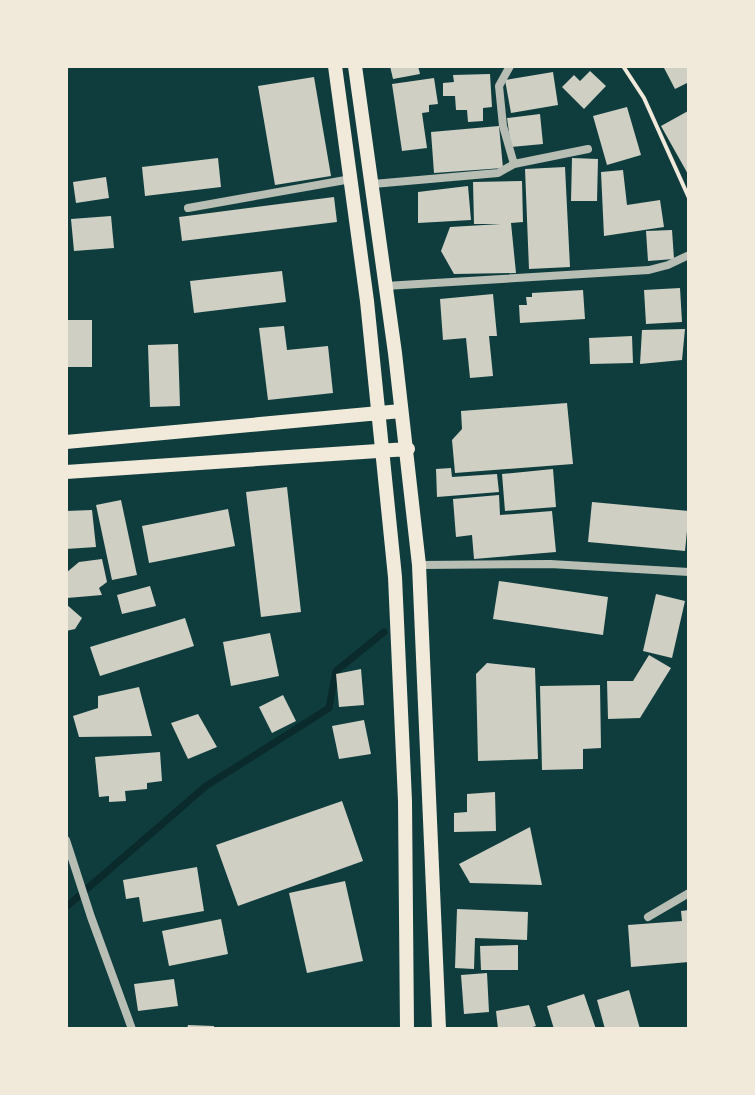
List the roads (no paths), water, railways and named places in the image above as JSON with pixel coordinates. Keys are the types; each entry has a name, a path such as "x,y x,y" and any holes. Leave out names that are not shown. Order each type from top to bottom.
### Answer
{"main road":[{"path":"335,66 379,413 380,450 395,577 405,801 407,1029"},
{"path":"355,66 408,449 419,565 439,1029"},
{"path":"66,442 401,411"},
{"path":"66,472 408,449"}],"street":[{"path":"510,66 499,86 503,126 514,164"},
{"path":"373,184 487,175 514,164 588,149"},
{"path":"188,208 351,179"},
{"path":"385,286 649,270 689,255"},
{"path":"419,565 550,564 685,572"},
{"path":"66,840 132,1029"},
{"path":"648,917 689,893"}],"waterway":[{"path":"66,907 206,786 329,708 336,671 384,632"}]}
